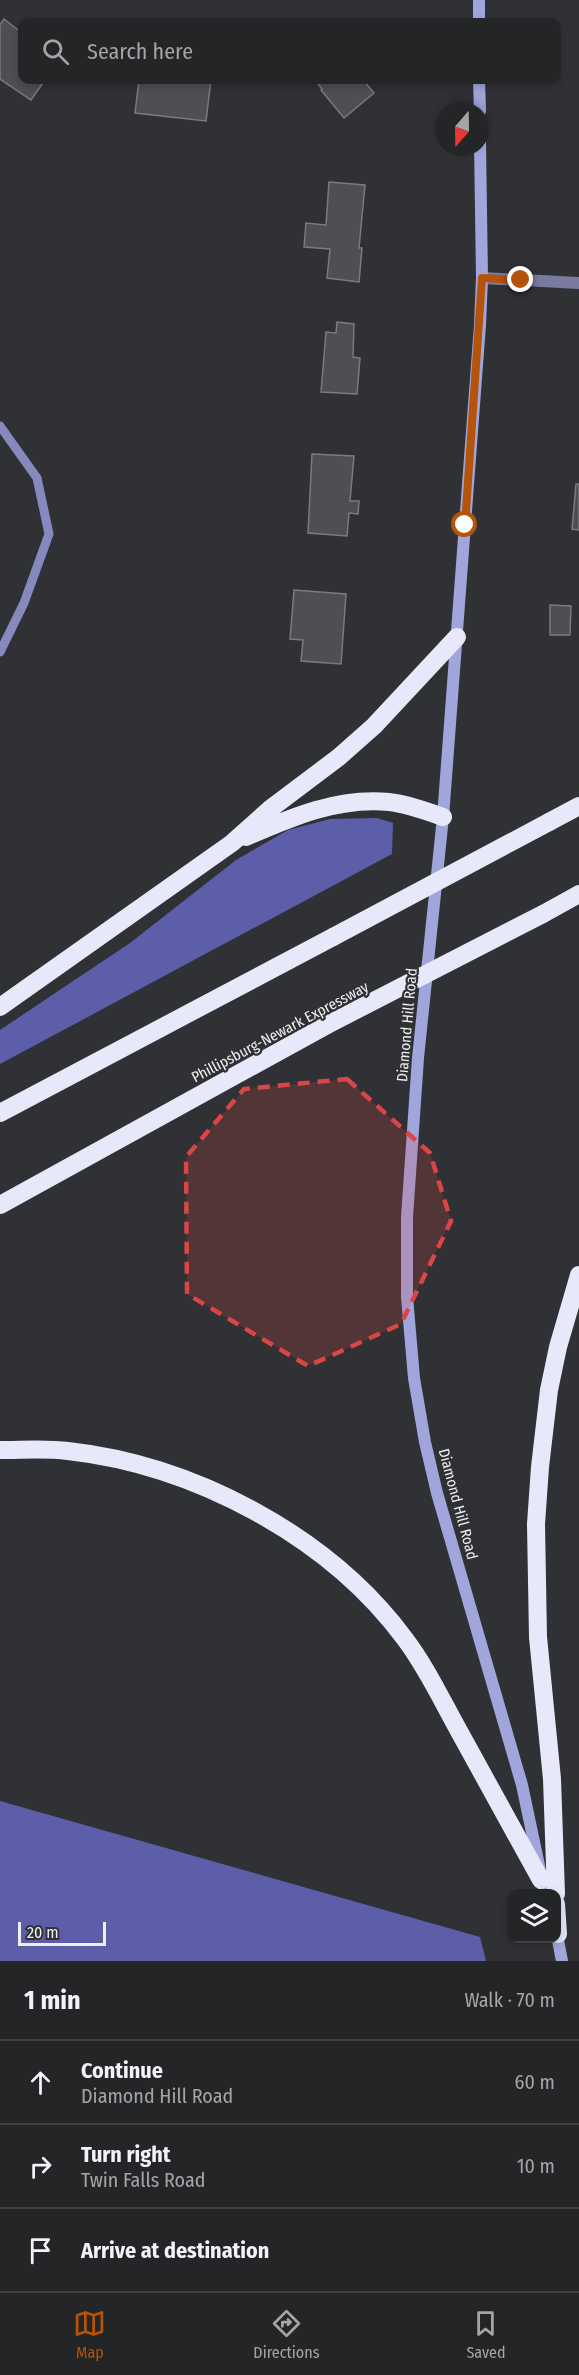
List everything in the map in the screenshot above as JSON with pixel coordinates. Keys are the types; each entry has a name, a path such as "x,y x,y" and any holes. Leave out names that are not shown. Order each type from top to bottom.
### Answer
{"highway":[{"path":"0,1007 232,843 270,809 339,757 374,726 457,637"},
{"path":"232,843 297,815 343,803 391,802 443,817"},
{"path":"0,1113 579,806"},
{"name":"Phillipsburg-Newark Expressway","path":"0,1205 327,1025 579,894"},
{"path":"556,1889 552,1779 538,1637 536,1524 549,1390 558,1347 579,1275"},
{"path":"0,1450 67,1451 137,1464 177,1477 257,1512 326,1558 355,1583 405,1639 433,1683 544,1887"}],"main road":[{"path":"479,0 479,18"},
{"path":"479,84 480,102"},
{"name":"Diamond Hill Road","path":"480,156 482,278 443,817 417,1069 408,1217 410,1337 414,1378 437,1493 522,1785 544,1887"},
{"path":"559,1943 562,1961"}],"street":[{"path":"482,278 579,283"}],"highlighted area":[{"path":"347,1079 430,1153 451,1221 401,1324 308,1366 187,1294 186,1157 244,1089"}],"shaded area":[{"path":"377,818 393,823 392,854 0,1064 0,1030 130,943 236,860 288,830 330,819"},
{"path":"0,1801 480,1937 486,1961 0,1961"}],"building":[{"path":"4,19 18,30 18,84 42,84 31,100 0,79 0,25"},
{"path":"139,84 211,84 206,121 135,113"},
{"path":"318,84 366,84 374,93 344,118"},
{"path":"329,182 365,185 359,248 362,248 359,282 327,278 330,249 304,247 306,223 326,225"},
{"path":"337,322 354,324 353,357 360,358 357,394 321,392 326,332 336,333"},
{"path":"312,454 354,456 350,501 359,501 358,514 349,513 347,536 308,533"},
{"path":"576,484 579,484 579,530 572,529"},
{"path":"294,590 346,594 341,664 301,661 303,640 290,639"},
{"path":"550,605 571,606 570,635 550,635"}],"waterway":[{"path":"0,426 37,478 49,534 24,603 0,652"}],"route":[{"path":"465,525 482,278 521,280"}]}
